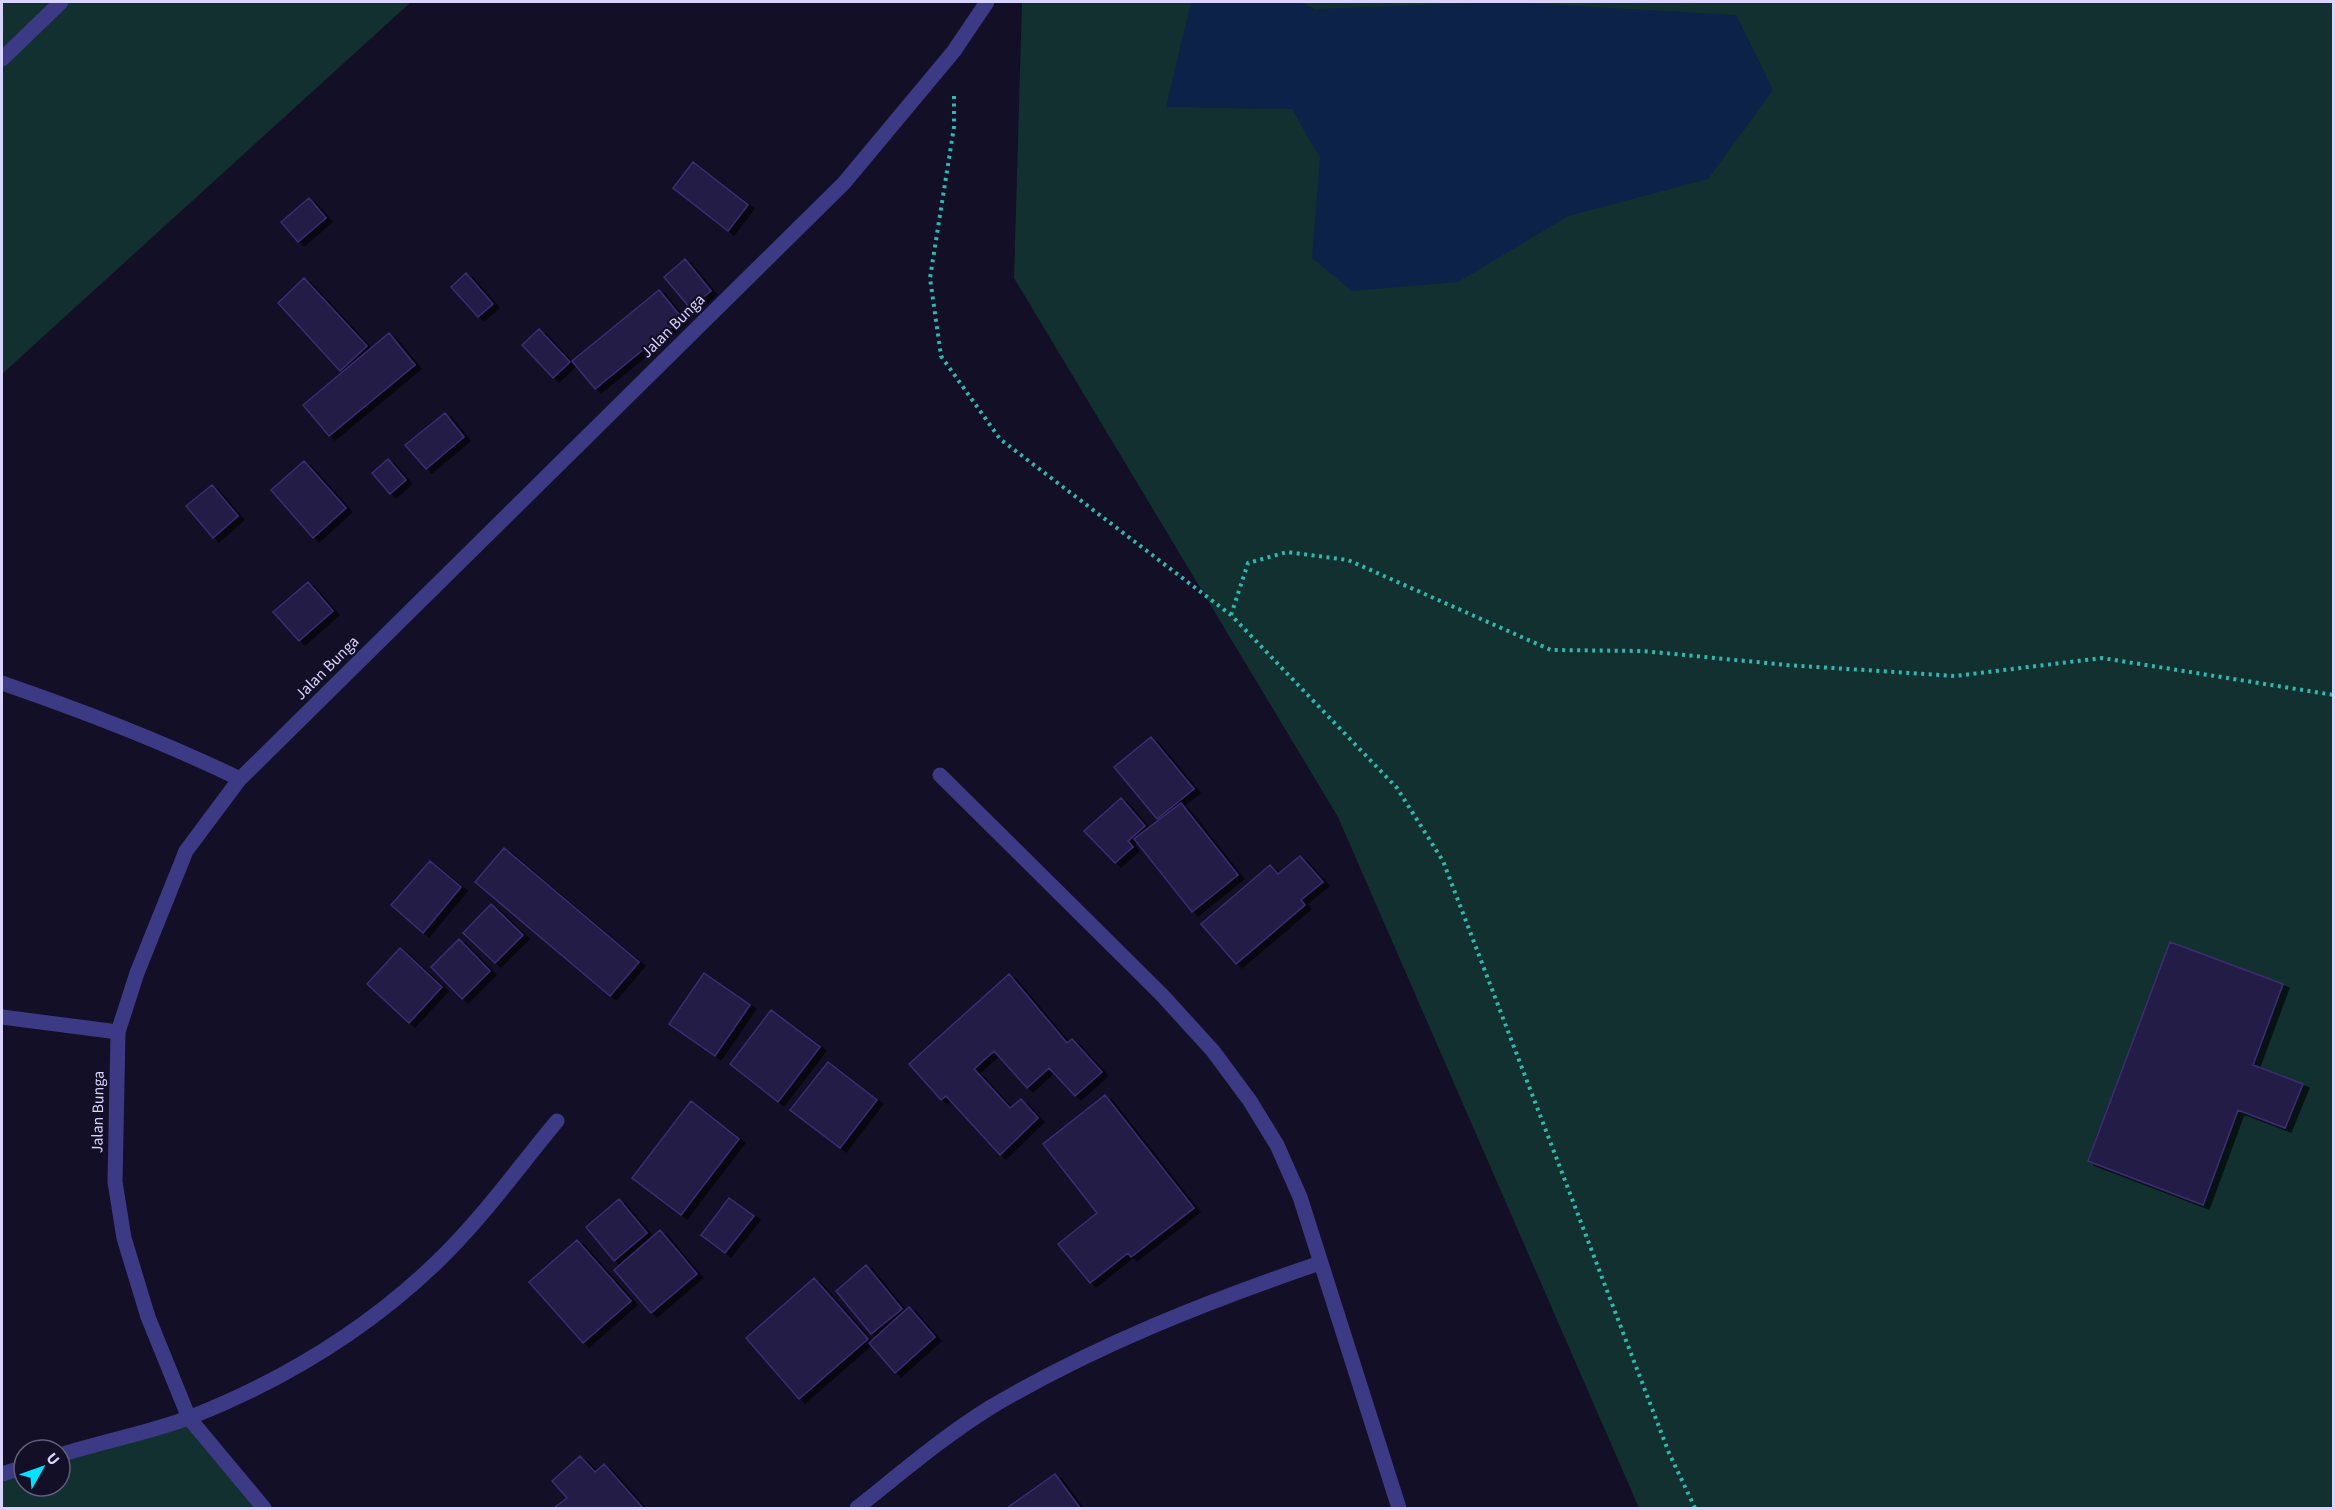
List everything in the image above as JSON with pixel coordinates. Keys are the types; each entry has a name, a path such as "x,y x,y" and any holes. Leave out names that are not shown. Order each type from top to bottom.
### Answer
{"street":[{"path":"2,59 61,2"},
{"name":"Jalan Bunga","path":"264,1509 189,1418 148,1317 124,1238 115,1182 118,1032 137,973 186,851 240,779 844,183 954,51 987,2"},
{"path":"2,683 70,705 150,737 240,779"},
{"path":"940,775 1112,943 1213,1051 1250,1101 1277,1145 1299,1197 1399,1509"},
{"path":"2,1017 118,1032"},
{"path":"72,1452 189,1418 313,1359 358,1329 397,1299 437,1263 476,1221 556,1121"},
{"path":"857,1509 942,1441 990,1408 1028,1386 1186,1313 1320,1263"}],"path":[{"path":"954,51 954,127 930,278 941,356 1000,439 1231,615 1397,788 1443,861 1669,1453 1695,1509"},
{"path":"1231,615 1248,563 1287,552 1348,560 1551,650 1643,651 1787,665 1955,676 2102,658 2334,695"}],"green space":[{"path":"2,2 411,2 2,374"},
{"path":"1022,2 2333,2 2333,1508 1639,1508 1338,817 1014,278"},
{"path":"189,1418 273,1508 2,1508 2,1468 12,1465 12,1498 72,1498 72,1449"}],"water":[{"path":"1191,2 1300,2 1315,9 1506,2 1736,15 1773,90 1708,179 1568,216 1458,282 1352,291 1312,258 1320,158 1292,109 1166,107"}],"building":[{"path":"693,162 748,205 728,231 673,188"},
{"path":"309,198 326,218 298,242 281,222"},
{"path":"685,259 711,291 690,308 664,277"},
{"path":"466,273 493,304 478,317 451,287"},
{"path":"304,278 367,346 340,371 278,303"},
{"path":"659,290 682,318 595,389 572,361"},
{"path":"539,329 570,362 553,378 522,345"},
{"path":"389,333 415,365 329,436 303,405"},
{"path":"445,413 464,437 426,469 405,445"},
{"path":"388,459 406,480 390,494 372,473"},
{"path":"304,461 346,508 313,538 271,490"},
{"path":"212,485 238,516 213,538 186,506"},
{"path":"308,582 333,611 299,641 273,612"},
{"path":"1151,737 1194,789 1157,819 1114,767"},
{"path":"1121,798 1145,826 1128,841 1133,847 1115,863 1084,831"},
{"path":"1181,803 1238,875 1192,912 1134,839"},
{"path":"504,848 639,962 610,996 475,882"},
{"path":"1300,856 1323,882 1301,900 1305,905 1236,964 1201,924 1270,865 1278,874"},
{"path":"430,861 461,887 423,933 391,905"},
{"path":"491,904 523,935 495,963 463,933"},
{"path":"459,939 490,971 462,999 431,967"},
{"path":"2170,942 2283,984 2253,1065 2303,1084 2285,1128 2238,1110 2203,1205 2088,1161"},
{"path":"400,948 442,987 409,1023 367,984"},
{"path":"704,973 750,1005 715,1056 669,1024"},
{"path":"1009,974 1067,1043 1072,1039 1102,1072 1075,1096 1049,1068 1027,1088 994,1051 974,1069 1010,1108 1021,1099 1038,1118 1000,1155 946,1096 941,1100 909,1064"},
{"path":"771,1010 820,1047 778,1102 730,1064"},
{"path":"828,1062 877,1100 840,1148 790,1110"},
{"path":"1105,1095 1194,1208 1131,1257 1128,1253 1090,1283 1058,1244 1097,1213 1043,1144"},
{"path":"691,1101 739,1139 681,1215 632,1178"},
{"path":"729,1198 754,1216 725,1253 701,1235"},
{"path":"619,1199 647,1233 614,1261 586,1227"},
{"path":"660,1230 697,1274 651,1313 614,1270"},
{"path":"577,1240 631,1301 583,1343 529,1282"},
{"path":"866,1265 902,1309 871,1334 836,1291"},
{"path":"814,1278 868,1339 799,1399 746,1338"},
{"path":"909,1307 935,1337 895,1373 869,1343"},
{"path":"580,1456 595,1472 604,1464 643,1508 554,1508 567,1498 552,1481"},
{"path":"1055,1474 1080,1508 1007,1508"}]}
